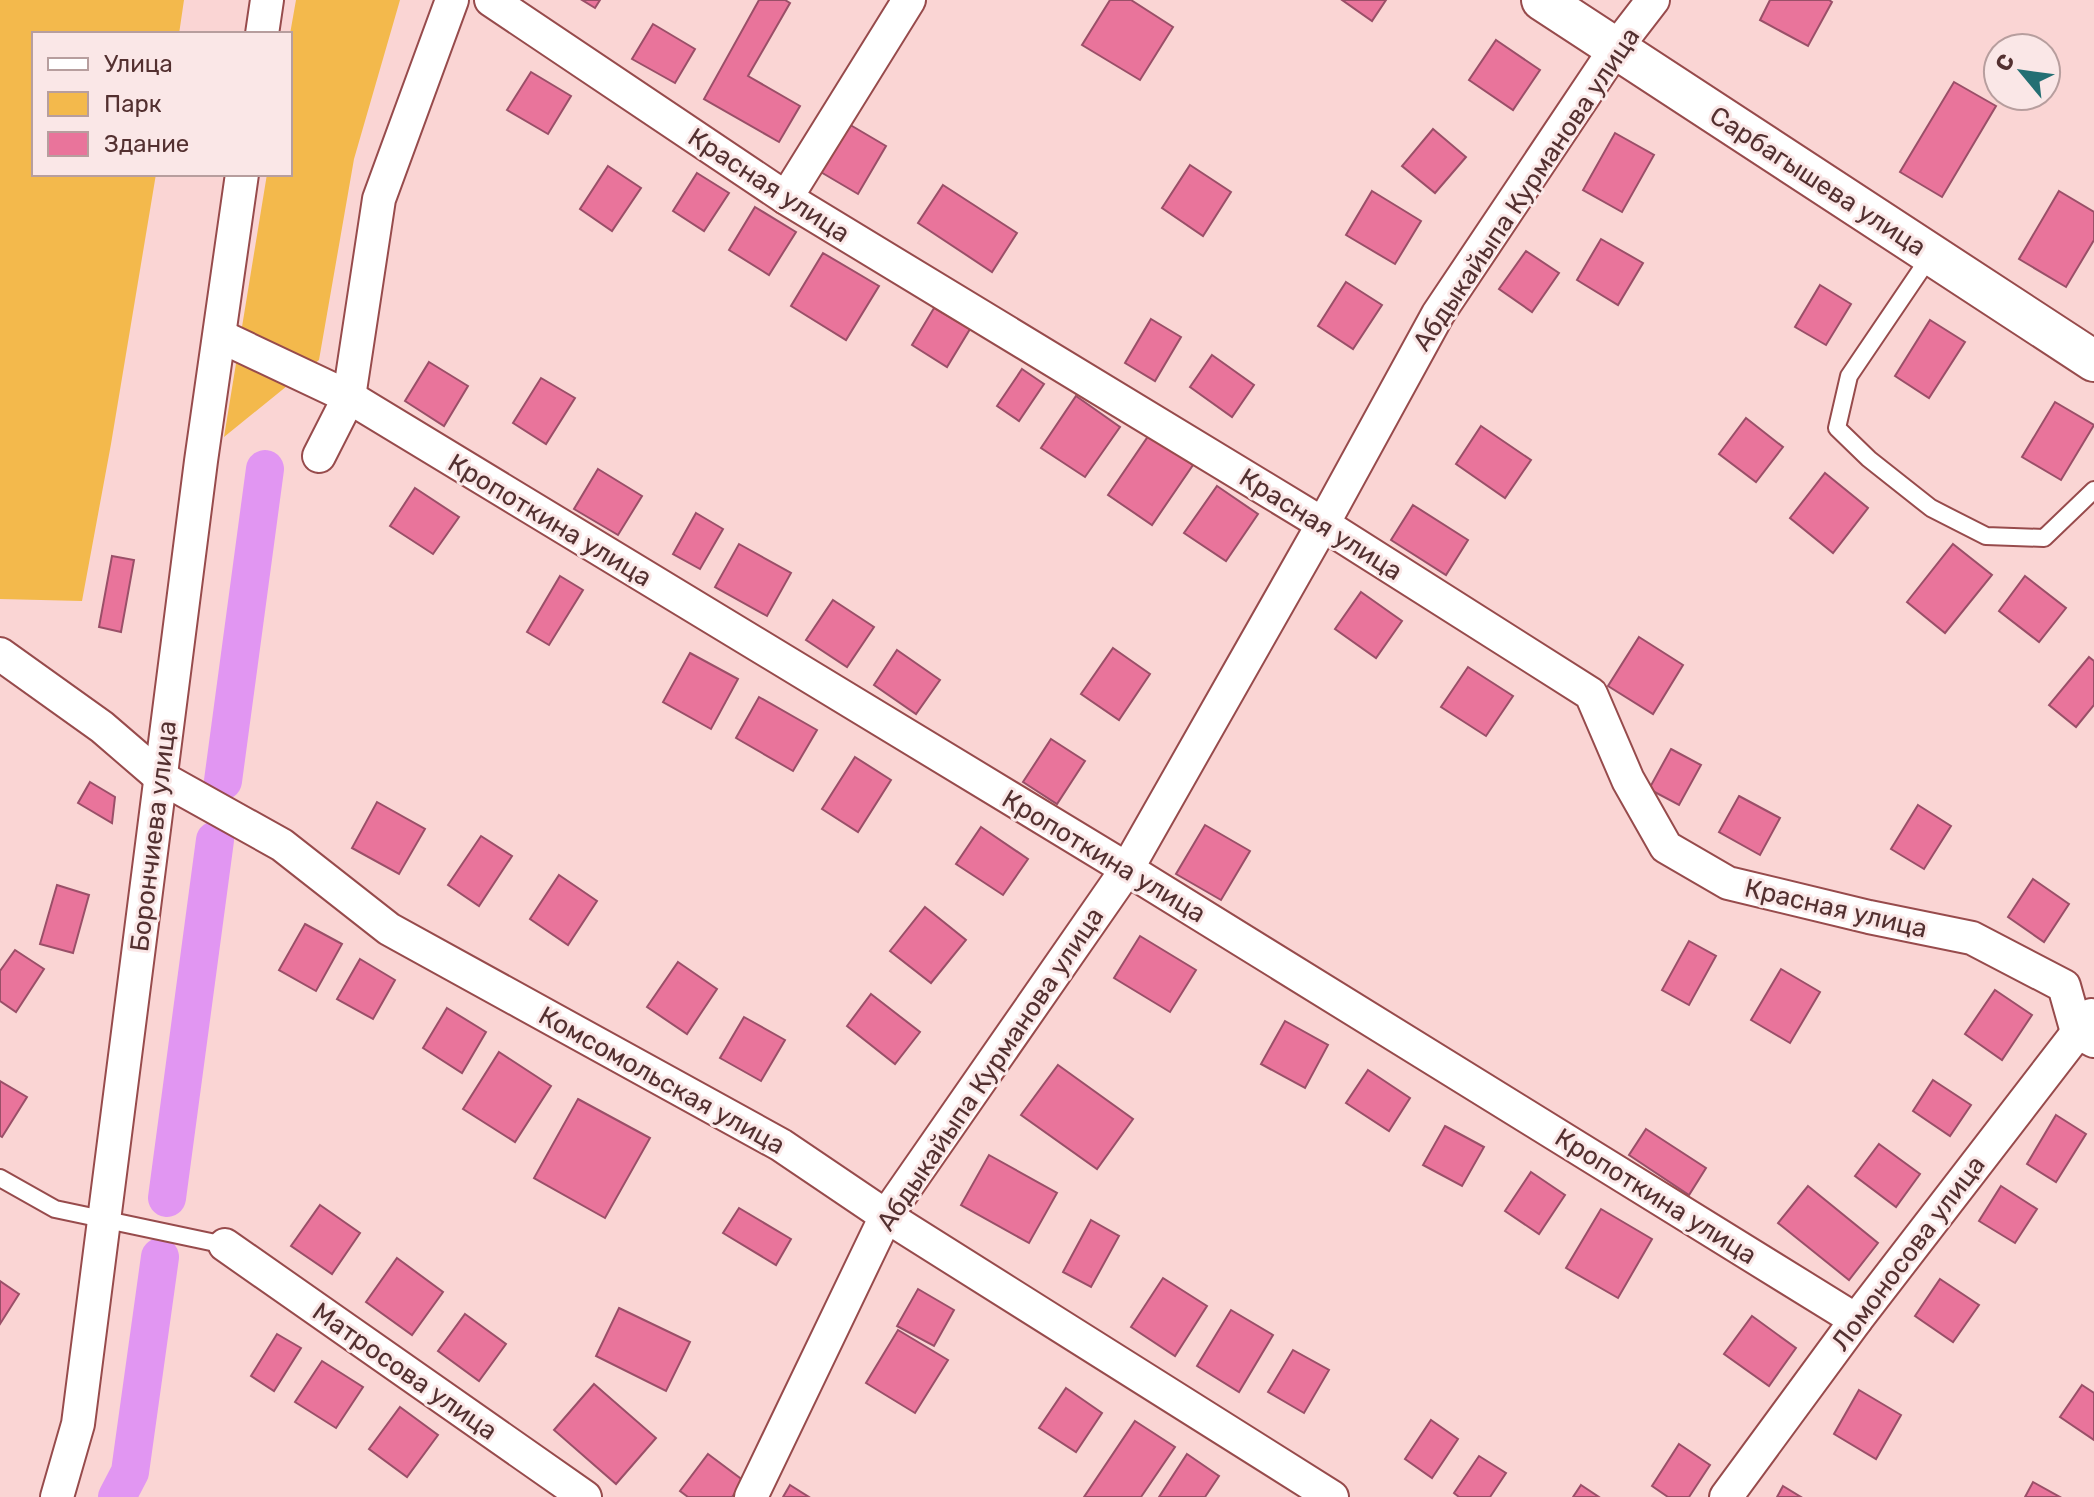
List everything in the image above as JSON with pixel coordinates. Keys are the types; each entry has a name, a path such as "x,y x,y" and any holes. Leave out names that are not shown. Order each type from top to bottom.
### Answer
{"street":[{"path":"262,32 267,0"},
{"path":"319,456 349,397 379,199 452,0"},
{"name":"Красная улица","path":"491,0 786,198 1323,524 1591,694 1628,780 1666,847 1728,883 1972,938 2064,986 2088,1028"},
{"path":"786,198 909,0"},
{"name":"Сарбагышева улица","path":"1542,0 2094,361"},
{"name":"Абдыкайыпа Курманова улица","path":"751,1497 886,1216 1127,869 1438,314 1616,48 1653,0"},
{"name":"Борончиева улица","path":"57,1497 78,1424 201,461 242,176"},
{"name":"Кропоткина улица","path":"220,336 349,397 1127,869 1856,1320"},
{"name":"Комсомольская улица","path":"0,654 102,727 160,777 282,845 389,929 781,1145 886,1216 1332,1497"},
{"name":"Ломоносова улица","path":"1726,1497 1856,1320 2088,1028"},
{"name":"Матросова улица","path":"225,1245 585,1497"}],"lane":[{"path":"1931,255 1849,376 1837,428 1869,459 1931,508 1986,536 2044,538 2094,490"},
{"path":"0,1178 55,1209 225,1245"}],"green space":[{"path":"0,0 184,0 179,32 32,32 32,176 156,176 82,601 0,599"},
{"path":"296,0 400,0 354,159 319,360 224,437 267,176 292,176 290,32"}],"building":[{"path":"582,0 600,0 595,8"},
{"path":"759,0 785,0 790,3 748,76 800,106 779,142 704,99"},
{"path":"1110,0 1131,0 1173,27 1140,80 1082,45"},
{"path":"1342,0 1386,0 1372,21"},
{"path":"1770,0 1832,2 1808,46 1760,20"},
{"path":"653,24 695,49 675,83 632,59"},
{"path":"1496,40 1540,70 1513,110 1469,80"},
{"path":"531,72 571,96 548,134 507,110"},
{"path":"1954,82 1982,98 1982,112 1992,112 1942,197 1900,172"},
{"path":"847,123 886,146 858,194 819,171"},
{"path":"1433,129 1466,157 1435,193 1402,166"},
{"path":"1615,133 1654,155 1622,212 1583,190"},
{"path":"1190,165 1231,192 1203,236 1162,208"},
{"path":"608,166 641,188 612,231 580,209"},
{"path":"697,173 729,193 704,231 673,211"},
{"path":"943,185 1017,233 992,272 918,223"},
{"path":"1372,191 1421,221 1395,264 1346,235"},
{"path":"2059,191 2094,212 2094,240 2066,287 2019,259"},
{"path":"755,207 796,232 769,275 729,250"},
{"path":"1601,239 1643,263 1618,305 1577,280"},
{"path":"1526,251 1559,273 1532,312 1499,289"},
{"path":"823,253 879,286 846,340 791,306"},
{"path":"1346,282 1382,305 1353,349 1318,326"},
{"path":"1820,285 1851,304 1826,345 1795,327"},
{"path":"934,308 970,329 947,367 912,345"},
{"path":"1151,319 1181,337 1155,381 1125,363"},
{"path":"1930,320 1965,342 1929,398 1895,376"},
{"path":"1212,355 1254,385 1232,417 1190,387"},
{"path":"429,362 468,386 444,426 405,401"},
{"path":"1022,369 1044,384 1019,421 997,406"},
{"path":"541,378 575,398 546,444 513,423"},
{"path":"1076,396 1120,427 1085,477 1041,448"},
{"path":"2055,402 2094,425 2061,480 2022,457"},
{"path":"1746,418 1783,447 1756,482 1719,454"},
{"path":"1481,426 1531,460 1505,498 1456,464"},
{"path":"1149,435 1193,465 1152,525 1108,495"},
{"path":"598,469 642,496 618,535 574,509"},
{"path":"1825,473 1868,508 1833,553 1790,518"},
{"path":"1217,486 1258,514 1226,561 1184,533"},
{"path":"415,488 459,517 433,554 390,526"},
{"path":"1413,505 1468,540 1446,575 1391,540"},
{"path":"696,513 723,529 700,569 673,554"},
{"path":"739,544 791,573 767,616 715,587"},
{"path":"1953,544 1992,575 1945,633 1907,602"},
{"path":"112,556 134,560 121,632 99,627"},
{"path":"560,576 583,590 549,645 527,632"},
{"path":"2025,576 2066,608 2039,642 1999,611"},
{"path":"1361,592 1402,621 1376,658 1335,629"},
{"path":"833,600 874,627 847,667 806,640"},
{"path":"1639,637 1683,665 1653,714 1608,686"},
{"path":"1113,648 1150,674 1119,720 1081,694"},
{"path":"897,650 940,680 916,714 874,685"},
{"path":"690,653 738,679 711,729 663,702"},
{"path":"2089,657 2094,661 2094,705 2076,727 2049,705"},
{"path":"1468,667 1513,696 1486,736 1441,707"},
{"path":"759,697 817,730 793,771 736,738"},
{"path":"1051,739 1085,761 1057,804 1023,782"},
{"path":"1671,749 1701,765 1679,805 1649,789"},
{"path":"855,757 891,780 858,832 822,809"},
{"path":"90,782 115,797 112,823 78,803"},
{"path":"1739,796 1780,818 1760,855 1719,832"},
{"path":"377,802 425,829 399,874 352,848"},
{"path":"1918,805 1951,826 1924,869 1891,849"},
{"path":"1205,825 1250,851 1221,900 1176,874"},
{"path":"981,827 1028,859 1003,895 956,864"},
{"path":"481,836 512,856 479,906 448,885"},
{"path":"559,875 597,901 568,945 530,919"},
{"path":"2033,879 2069,904 2044,942 2008,917"},
{"path":"57,885 89,895 73,953 40,944"},
{"path":"925,907 966,940 931,983 890,951"},
{"path":"305,924 342,944 316,991 279,970"},
{"path":"1140,936 1196,970 1170,1012 1114,978"},
{"path":"1689,941 1716,956 1689,1005 1662,990"},
{"path":"15,950 44,969 16,1012 0,1001 0,971"},
{"path":"360,959 395,980 373,1019 337,999"},
{"path":"678,962 717,989 687,1034 647,1007"},
{"path":"1781,969 1820,992 1790,1043 1751,1020"},
{"path":"1995,990 2032,1015 2002,1060 1965,1034"},
{"path":"871,994 920,1032 895,1064 847,1026"},
{"path":"447,1008 486,1032 462,1073 423,1048"},
{"path":"744,1017 785,1040 761,1081 720,1058"},
{"path":"1285,1021 1328,1045 1305,1088 1261,1064"},
{"path":"499,1052 551,1086 515,1142 463,1109"},
{"path":"1058,1065 1133,1119 1097,1169 1021,1115"},
{"path":"1368,1070 1410,1098 1389,1131 1346,1103"},
{"path":"1933,1080 1971,1105 1950,1136 1913,1111"},
{"path":"0,1081 27,1097 2,1137 0,1136"},
{"path":"578,1099 650,1138 605,1218 534,1178"},
{"path":"2056,1115 2086,1134 2056,1182 2027,1164"},
{"path":"1445,1126 1484,1147 1462,1186 1423,1165"},
{"path":"1646,1129 1706,1168 1689,1195 1629,1155"},
{"path":"1879,1144 1920,1174 1896,1207 1855,1176"},
{"path":"989,1155 1057,1193 1029,1243 961,1205"},
{"path":"1531,1172 1565,1195 1539,1234 1505,1211"},
{"path":"1808,1186 1878,1243 1849,1280 1778,1223"},
{"path":"2001,1186 2037,1209 2015,1243 1979,1221"},
{"path":"320,1205 360,1233 332,1274 291,1246"},
{"path":"739,1208 791,1239 776,1265 723,1233"},
{"path":"1601,1209 1652,1239 1618,1298 1566,1268"},
{"path":"1091,1220 1119,1236 1091,1287 1063,1272"},
{"path":"397,1258 443,1292 412,1335 366,1302"},
{"path":"1163,1278 1207,1306 1175,1356 1131,1327"},
{"path":"1940,1279 1979,1305 1953,1342 1915,1316"},
{"path":"0,1281 19,1294 0,1324"},
{"path":"918,1289 954,1310 934,1346 897,1326"},
{"path":"619,1308 690,1342 666,1391 596,1356"},
{"path":"1231,1310 1273,1335 1239,1392 1197,1366"},
{"path":"465,1314 506,1344 479,1381 438,1351"},
{"path":"1752,1316 1796,1348 1769,1386 1724,1354"},
{"path":"898,1330 948,1360 915,1413 866,1383"},
{"path":"277,1334 301,1348 274,1391 251,1376"},
{"path":"1293,1350 1329,1370 1304,1413 1268,1392"},
{"path":"322,1361 363,1387 336,1428 295,1402"},
{"path":"594,1384 656,1438 616,1484 554,1430"},
{"path":"2082,1385 2094,1393 2094,1440 2060,1417"},
{"path":"1066,1388 1102,1413 1076,1452 1039,1428"},
{"path":"1859,1390 1901,1415 1876,1459 1834,1434"},
{"path":"400,1407 438,1435 407,1477 369,1449"},
{"path":"1431,1420 1458,1439 1432,1478 1405,1459"},
{"path":"1135,1421 1175,1447 1141,1497 1084,1497"},
{"path":"1679,1444 1710,1465 1689,1497 1668,1497 1652,1486"},
{"path":"708,1454 744,1481 732,1497 688,1497 680,1491"},
{"path":"1187,1454 1219,1476 1205,1497 1159,1497"},
{"path":"1479,1456 1506,1473 1490,1497 1459,1497 1454,1493"},
{"path":"2033,1482 2060,1497 2025,1497"},
{"path":"790,1485 809,1497 783,1497"},
{"path":"1581,1485 1599,1497 1573,1497"},
{"path":"1783,1486 1801,1497 1777,1497"}],"waterway":[{"path":"223,781 265,469"},
{"path":"167,1198 215,840"},
{"path":"117,1497 130,1472 160,1257"}]}
